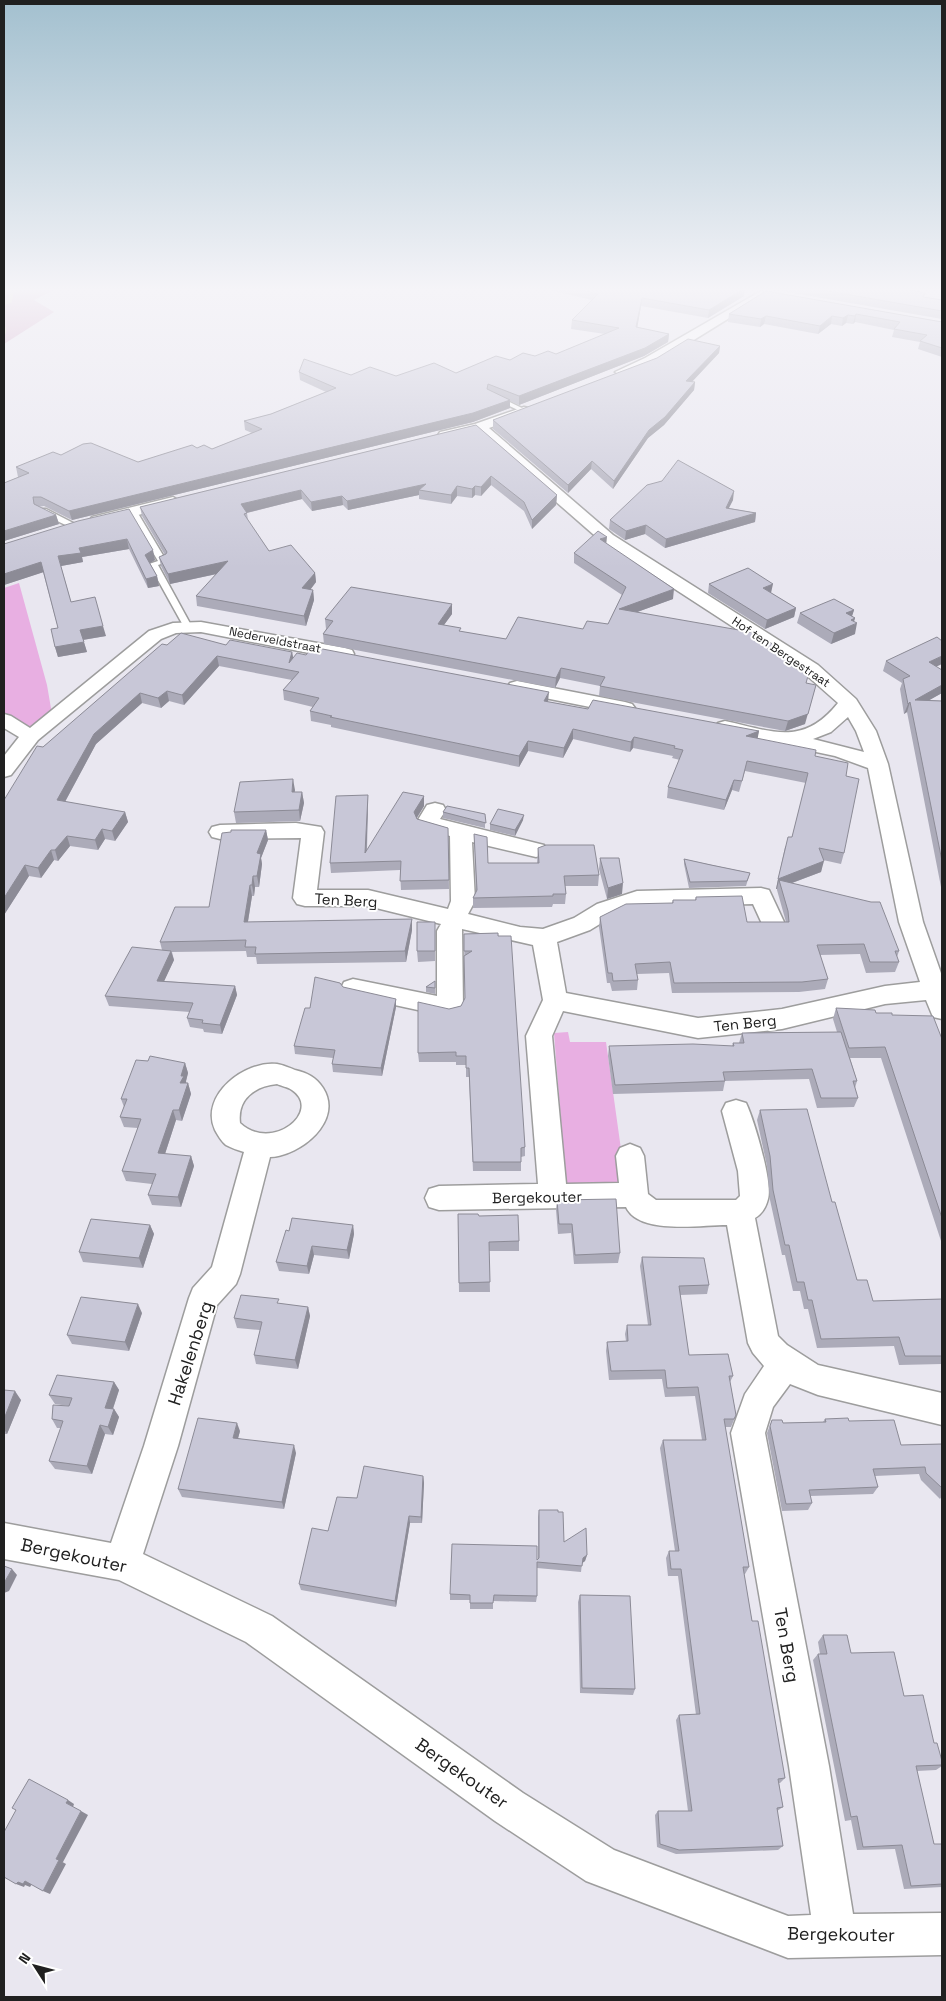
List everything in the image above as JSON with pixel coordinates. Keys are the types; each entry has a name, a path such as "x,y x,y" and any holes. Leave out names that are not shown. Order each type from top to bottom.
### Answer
{"street":[{"path":"427,439 479,427 529,409"},
{"name":"Hof ten Bergestraat","path":"479,427 607,538 811,669 849,703 866,731 878,764 911,922 938,1000"},
{"path":"49,534 189,498"},
{"name":"Nederveldstraat","path":"4,771 22,744 30,736 53,720 155,635 173,628 201,627 360,656"},
{"path":"497,683 644,712"},
{"path":"790,740 816,733 834,723 849,703"},
{"path":"4,720 30,736"},
{"path":"702,723 840,751 878,764"},
{"path":"434,810 427,823 497,842 536,850"},
{"name":"Ten Berg","path":"220,832 296,830 313,832 305,898 368,898 453,920 544,938"},
{"path":"353,988 450,1008 450,931 453,920 463,901 461,832"},
{"path":"553,1197 539,1036 555,1000 544,938 582,924 605,910 637,899 761,896 772,922"},
{"name":"Ten Berg","path":"555,1000 698,1028 782,1019 886,995 938,1000"},
{"path":"630,1156 634,1195 639,1205 652,1213 739,1212 750,1206 755,1199 754,1181 736,1111"},
{"name":"Hakelenberg","path":"122,1562 161,1446 204,1298 225,1274 259,1147"},
{"name":"Bergekouter","path":"439,1198 634,1195"},
{"path":"739,1212 764,1343 775,1356 787,1365 818,1380 942,1409"},
{"name":"Ten Berg","path":"787,1365 776,1375 749,1422 748,1433 809,1766 835,1936"},
{"name":"Bergekouter","path":"4,1541 122,1562 259,1629 509,1807 601,1866 788,1937 942,1934"}],"lane":[{"path":"490,395 529,409"},
{"path":"40,510 75,526"},
{"path":"133,512 163,562 153,564 188,627"}],"shaded area":[{"path":"19,583 47,685 53,720 30,736 4,720 4,588"},
{"path":"568,1032 570,1042 606,1042 626,1185 566,1187 554,1033"}],"building":[{"path":"321,381 557,381 519,396 488,384 487,389 510,400 473,413 69,511 41,497 33,497 34,504 56,515 4,531 4,483 29,473 16,467 53,452 61,455 83,444 91,443 138,462 192,445 197,448 204,445 212,449 262,429 244,421 271,414 336,388"},
{"path":"595,381 695,382 665,417 649,430 614,481 592,461 568,485 493,420"},
{"path":"476,425 557,495 532,520 524,502 491,476 481,487 475,486 472,489 457,486 451,495 419,490 426,484 347,501 342,496 311,502 301,490 241,504 247,513 244,514 269,551 291,545 315,573 302,588 313,590 304,616 196,596 228,561 168,574 159,557 167,552 140,507"},
{"path":"678,460 734,491 726,508 756,513 666,539 646,525 626,531 610,520 647,485 662,481"},
{"path":"129,509 153,550 145,555 157,576 146,579 127,539 79,548 81,553 58,556 71,602 95,597 103,626 80,630 84,642 55,647 51,629 58,628 41,562 4,574 4,544 78,521"},
{"path":"598,531 607,537 600,539 674,589 619,609 756,633 810,669 806,683 816,685 808,714 788,721 600,686 605,677 561,668 556,678 323,634 333,621 325,619 351,587 452,604 438,624 461,628 459,631 506,639 518,617 583,629 587,621 608,624 626,587 574,553"},
{"path":"748,568 773,584 763,588 796,608 767,620 709,584"},
{"path":"834,599 854,610 846,613 855,618 851,620 857,623 834,633 800,613"},
{"path":"181,633 226,645 230,640 292,652 289,663 297,653 306,655 312,647 549,692 544,701 588,709 593,700 759,731 746,736 816,750 815,756 848,763 846,776 859,779 844,853 819,848 824,861 778,879 788,837 792,837 808,773 747,761 742,781 734,780 726,800 668,787 683,750 674,748 675,746 634,737 631,742 573,729 564,748 528,741 519,756 330,717 332,716 310,711 319,698 283,690 299,672 217,656 182,695 167,691 158,698 140,693 94,734 57,800 125,812 112,831 102,829 95,840 67,836 55,850 51,850 38,868 25,865 4,898 4,800 37,746 43,747 162,644 167,645"},
{"path":"937,637 942,641 942,656 929,662 942,670 942,685 915,700 942,701 942,861 910,702 908,704 903,679 910,676 886,661"},
{"path":"293,779 292,792 302,792 299,810 234,812 240,782"},
{"path":"403,792 424,796 414,812 417,819 448,828 449,880 400,881 401,861 330,863 336,796 368,795 365,853"},
{"path":"447,806 485,814 486,823 443,812"},
{"path":"498,809 524,815 515,830 490,824"},
{"path":"231,830 266,830 257,853 261,854 257,876 253,876 252,885 250,885 244,922 412,919 405,951 255,954 256,947 245,947 246,940 160,942 175,907 209,907 222,833 231,832"},
{"path":"474,834 487,837 488,863 539,863 538,848 546,845 594,845 599,875 564,876 566,894 473,898 477,890"},
{"path":"600,858 619,858 623,883 608,888"},
{"path":"684,859 750,873 747,881 690,882"},
{"path":"779,880 871,902 880,902 899,951 895,951 899,962 870,962 864,944 817,945 828,979 802,982 674,983 670,962 635,964 638,980 613,981 612,973 608,973 600,917 626,904 673,903 673,900 696,900 696,897 742,896 747,922 789,922 788,911"},
{"path":"417,922 435,922 435,951 417,951"},
{"path":"498,933 498,936 511,936 525,1147 521,1148 521,1162 473,1162 469,1068 466,1068 466,1056 456,1056 456,1052 418,1053 418,1002 449,1009 461,1006 465,998 464,956 472,951 464,951 464,934"},
{"path":"132,947 171,951 157,981 235,986 220,1025 202,1023 203,1020 187,1018 193,1003 105,996"},
{"path":"315,977 340,983 343,987 396,999 381,1068 332,1064 335,1050 294,1046 305,1008 310,1008"},
{"path":"435,981 435,988 426,987"},
{"path":"836,1008 875,1010 876,1013 892,1013 892,1015 933,1016 942,1039 942,1218 885,1047 849,1048"},
{"path":"841,1032 857,1081 853,1081 858,1098 821,1098 812,1069 723,1072 725,1081 615,1085 609,1046 693,1044 734,1046 733,1043 744,1043 742,1033"},
{"path":"150,1056 185,1063 181,1076 184,1076 180,1083 188,1083 179,1110 173,1110 158,1153 191,1156 178,1197 148,1195 156,1174 122,1171 141,1119 120,1117 127,1099 121,1099 136,1060 148,1061"},
{"path":"807,1109 832,1202 835,1202 857,1280 867,1280 873,1301 942,1299 942,1356 905,1356 899,1337 821,1339 812,1300 808,1300 804,1282 797,1282 789,1245 785,1245 773,1190 770,1156 760,1110"},
{"path":"616,1199 620,1253 575,1255 572,1224 559,1224 557,1200"},
{"path":"458,1214 478,1214 479,1216 518,1215 519,1241 489,1242 490,1282 459,1283"},
{"path":"292,1218 353,1225 347,1250 312,1246 307,1266 276,1262 286,1230 289,1231"},
{"path":"91,1219 150,1225 139,1258 79,1252"},
{"path":"642,1257 704,1258 709,1285 679,1286 689,1355 728,1354 733,1376 729,1376 736,1415 734,1419 724,1419 749,1567 743,1567 752,1621 758,1621 785,1778 778,1779 783,1807 777,1808 783,1846 679,1850 660,1844 658,1811 692,1811 679,1715 700,1714 681,1569 671,1569 669,1551 679,1551 663,1440 706,1440 698,1387 667,1388 665,1370 611,1371 607,1342 628,1341 627,1325 651,1325"},
{"path":"241,1295 279,1299 277,1303 308,1307 295,1360 254,1355 262,1322 234,1318"},
{"path":"81,1297 138,1304 125,1342 67,1335"},
{"path":"57,1375 114,1382 105,1408 114,1409 108,1427 100,1425 87,1466 49,1461 63,1421 52,1419 53,1405 69,1406 72,1398 49,1395"},
{"path":"4,1390 15,1391 4,1419"},
{"path":"198,1418 237,1423 233,1438 294,1445 282,1502 178,1489"},
{"path":"848,1418 849,1421 894,1420 901,1445 942,1444 942,1488 926,1473 925,1467 873,1469 878,1487 809,1490 812,1503 786,1504 770,1426 772,1420 782,1420 783,1423 826,1422 825,1419"},
{"path":"364,1466 423,1476 421,1517 409,1516 395,1601 299,1584 312,1528 328,1531 337,1497 357,1498"},
{"path":"539,1510 558,1510 558,1512 563,1512 564,1542 586,1528 587,1555 583,1558 582,1566 537,1562 537,1596 494,1595 493,1603 470,1603 470,1595 450,1594 452,1544 537,1546 537,1560 539,1558"},
{"path":"4,1566 12,1569 4,1583"},
{"path":"580,1595 630,1596 635,1689 582,1688"},
{"path":"823,1635 847,1635 851,1653 894,1652 904,1696 923,1695 934,1743 937,1743 942,1765 916,1766 934,1844 942,1844 942,1884 911,1886 902,1845 863,1847 857,1816 851,1817 818,1654 827,1654"},
{"path":"29,1779 68,1800 66,1803 81,1811 56,1859 59,1860 43,1891 25,1881 23,1884 18,1882 16,1884 4,1877 4,1832 16,1810 12,1808"}]}
